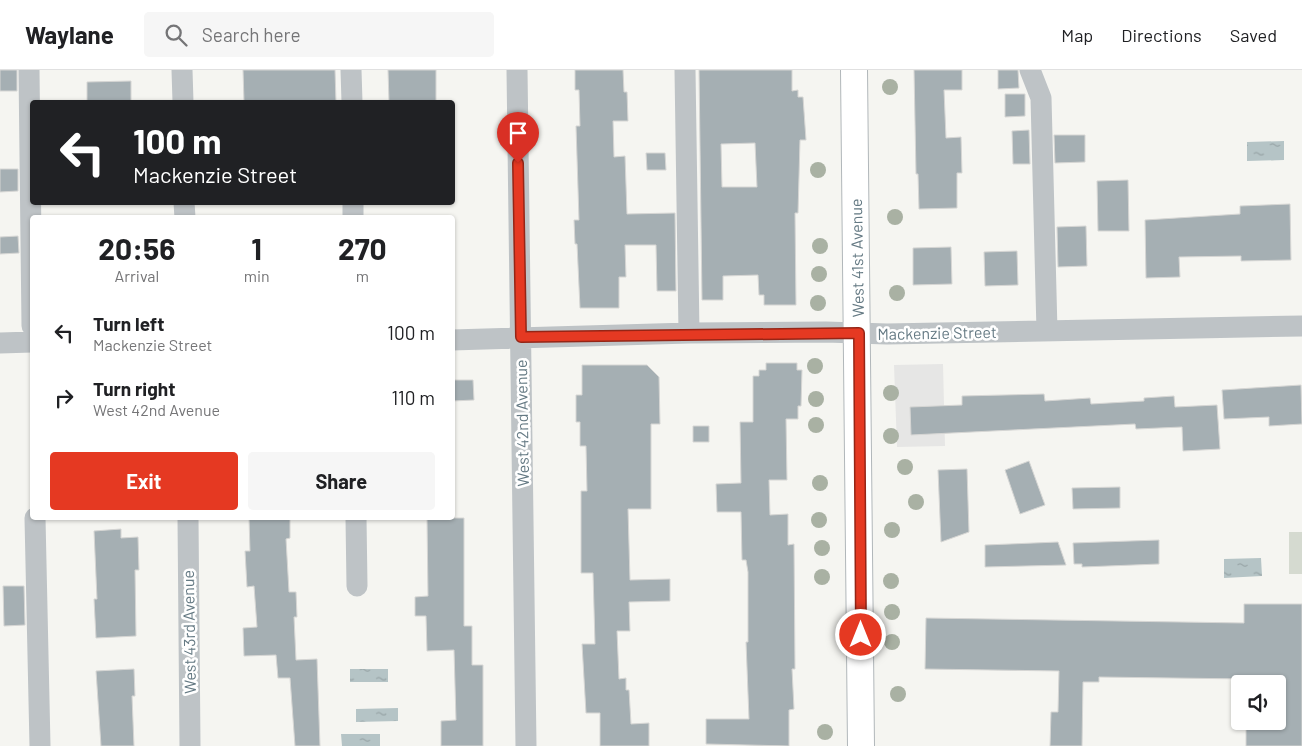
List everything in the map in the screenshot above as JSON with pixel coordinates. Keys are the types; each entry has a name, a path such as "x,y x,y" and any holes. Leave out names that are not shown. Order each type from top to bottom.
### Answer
{"main road":[{"name":"West 41st Avenue","path":"854,70 859,333 861,746"}],"street":[{"path":"29,70 30,155"},
{"path":"182,70 183,100"},
{"path":"351,70 352,100"},
{"name":"West 42nd Avenue","path":"517,70 526,746"},
{"path":"685,70 688,334"},
{"path":"1030,70 1041,98 1048,331"},
{"name":"Mackenzie Street","path":"455,340 688,334 1048,331 1302,326"},
{"path":"0,342 30,342"},
{"path":"35,520 40,746"},
{"name":"West 43rd Avenue","path":"188,520 190,746"},
{"path":"356,520 357,586"}],"shaded area":[{"path":"943,364 945,446 897,447 894,365"},
{"path":"1289,532 1302,532 1302,574 1289,574"}],"water":[{"path":"1284,141 1284,160 1247,161 1247,142"},
{"path":"1261,558 1262,576 1224,578 1224,559"},
{"path":"350,669 388,669 388,682 350,682"},
{"path":"398,708 398,721 356,722 356,709"},
{"path":"341,734 380,734 380,746 342,746"}],"building":[{"path":"0,70 17,70 17,91 0,91"},
{"path":"243,70 335,70 336,100 244,100"},
{"path":"388,70 436,70 436,100 389,100"},
{"path":"575,70 623,70 624,92 627,92 628,121 613,121 614,157 625,156 627,214 675,213 676,291 657,291 656,245 625,245 626,277 619,277 619,308 580,308 574,220 579,220 576,126 580,126 579,90 575,90"},
{"path":"699,70 792,70 792,91 798,90 798,97 803,97 806,140 800,140 798,213 795,213 796,305 764,305 764,295 759,295 758,275 723,276 723,300 702,300","holes":["755,143 757,187 722,187 721,144"]},
{"path":"914,70 962,70 962,90 944,90 946,138 961,137 962,173 957,173 957,208 919,209 918,174 916,174"},
{"path":"998,70 1018,70 1019,88 998,89"},
{"path":"131,81 131,100 87,100 87,82"},
{"path":"1005,94 1025,94 1025,116 1005,117"},
{"path":"1029,130 1030,164 1013,164 1012,131"},
{"path":"1054,135 1085,135 1085,162 1055,163"},
{"path":"646,153 665,153 666,170 647,170"},
{"path":"0,169 18,169 18,191 0,192"},
{"path":"1128,180 1129,231 1098,231 1097,181"},
{"path":"1290,204 1291,260 1241,261 1241,256 1179,257 1180,277 1146,278 1145,220 1240,214 1240,206"},
{"path":"1086,226 1087,266 1058,267 1057,227"},
{"path":"18,236 19,253 0,254 0,237"},
{"path":"951,247 952,284 913,285 913,248"},
{"path":"1017,251 1018,285 985,286 984,252"},
{"path":"766,363 797,363 797,370 802,370 801,406 798,406 798,419 786,419 787,480 769,480 770,515 788,514 788,545 794,544 795,669 792,669 794,709 789,710 789,746 706,744 706,719 749,719 746,642 748,642 748,572 746,560 742,560 741,512 717,512 716,484 741,483 740,422 753,422 753,376 759,376 759,370 766,370"},
{"path":"582,365 647,365 659,377 660,424 651,424 651,509 628,509 630,580 670,579 670,601 629,602 630,631 617,631 619,679 626,678 626,690 629,690 631,724 649,723 649,746 600,746 600,713 586,713 582,644 595,644 593,573 581,573 581,491 587,491 586,446 580,446 580,422 576,422 576,395 582,395"},
{"path":"455,380 473,380 474,400 455,401"},
{"path":"1301,385 1302,424 1269,426 1269,417 1224,419 1222,390"},
{"path":"1044,394 1045,401 1090,398 1091,404 1144,401 1144,398 1174,396 1175,407 1217,405 1220,449 1183,451 1182,427 1136,429 1135,424 911,435 910,407 962,405 962,396"},
{"path":"693,426 709,426 709,442 693,442"},
{"path":"1029,461 1045,505 1020,514 1005,470"},
{"path":"967,469 969,532 941,542 938,470"},
{"path":"1120,487 1120,508 1073,509 1072,488"},
{"path":"455,518 464,518 464,626 472,626 472,665 483,665 483,746 441,746 441,721 456,720 454,650 427,651 426,616 415,616 415,597 428,596 427,520 455,520"},
{"path":"249,520 290,520 290,538 286,539 289,592 296,592 297,617 294,617 296,660 317,659 320,746 295,746 290,678 278,678 276,655 244,656 243,628 257,627 254,586 247,587 245,551 250,551"},
{"path":"121,529 121,538 138,537 139,570 135,570 136,636 96,638 94,599 97,599 94,531"},
{"path":"1159,540 1159,564 1082,567 1082,564 1074,564 1073,543"},
{"path":"1058,542 1066,565 985,567 985,545"},
{"path":"3,586 24,586 25,625 4,626"},
{"path":"1244,604 1302,604 1302,746 1246,746 1246,730 1286,730 1286,675 1231,675 1231,679 1099,677 1099,682 1083,682 1082,746 1050,746 1051,712 1058,712 1059,671 925,669 926,618 1244,623"},
{"path":"134,669 135,696 132,696 134,746 101,746 96,671"}],"route":[{"path":"518,163 521,337 707,333 859,333 861,635"}]}
